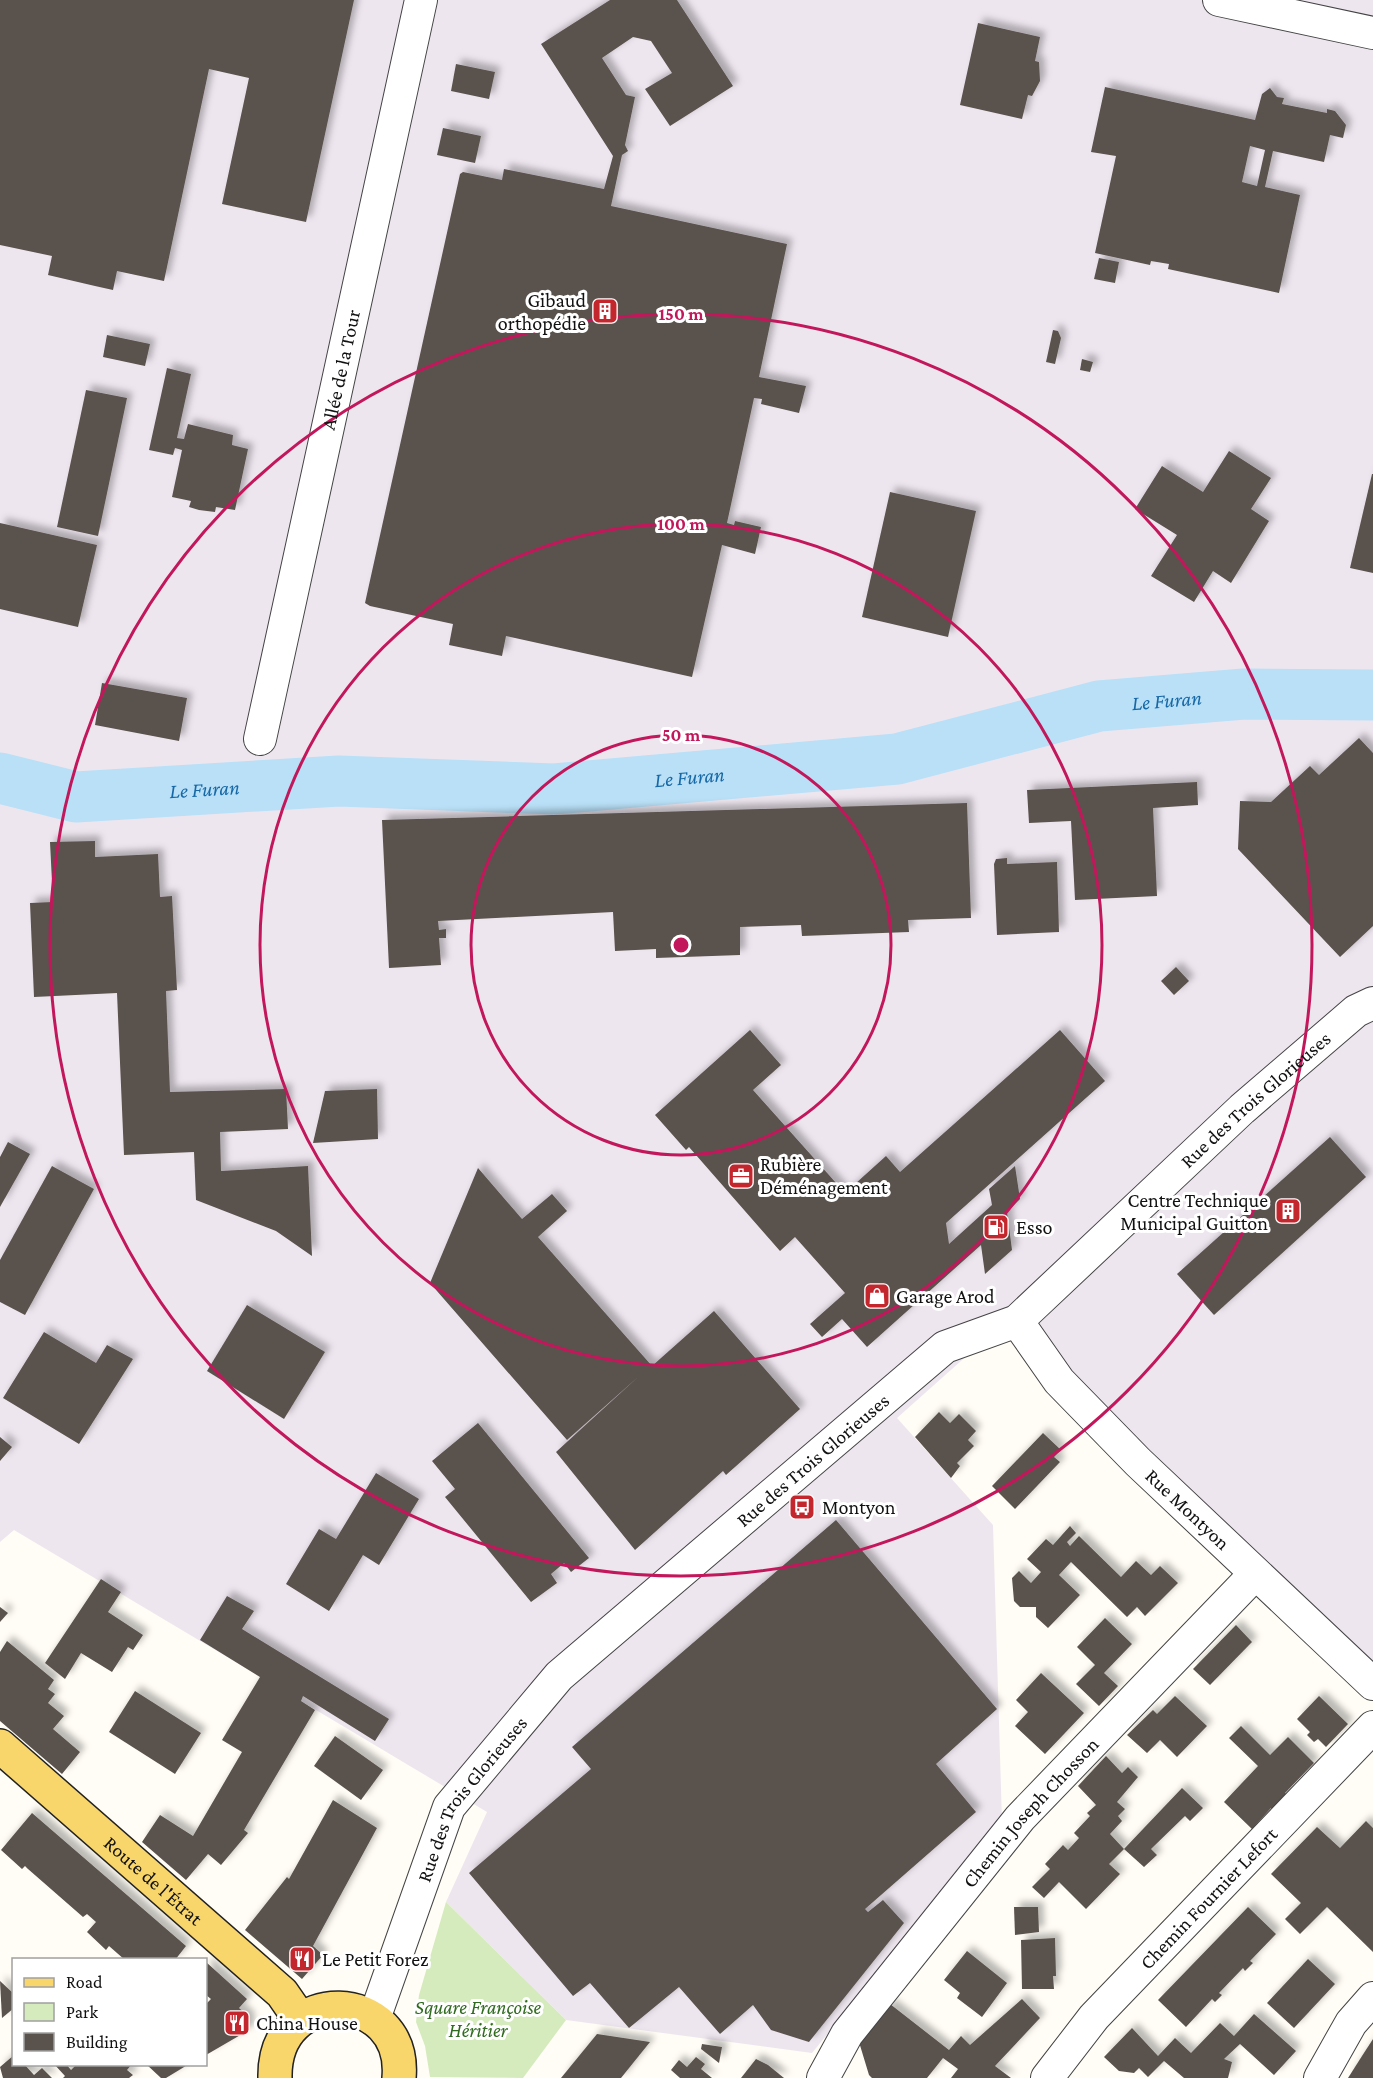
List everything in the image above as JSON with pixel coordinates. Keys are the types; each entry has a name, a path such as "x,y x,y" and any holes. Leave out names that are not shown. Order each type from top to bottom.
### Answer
{"main road":[{"name":"Route de l'Étrat","path":"0,1746 282,1993 300,2019"},
{"path":"275,2078 275,2062 279,2046 288,2031 300,2019 316,2011 333,2007 350,2008 374,2019 393,2040 399,2058 399,2078"}],"street":[{"name":"Allée de la Tour","path":"260,739 421,0"},
{"path":"1219,0 1373,33"},
{"name":"Rue des Trois Glorieuses","path":"374,2019 449,1807 559,1676 945,1347 1017,1321 1242,1109 1356,1011 1372,1004"},
{"name":"Rue Montyon","path":"1017,1321 1059,1381 1255,1574 1368,1676"},
{"name":"Chemin Joseph Chosson","path":"831,2075 846,2034 1020,1818 1255,1574"},
{"name":"Chemin Fournier Lefort","path":"1048,2077 1094,2017 1373,1727"},
{"path":"1320,2078 1351,2023 1373,1998"}],"shaded area":[{"path":"0,0 1373,0 1373,1666 1007,1320 897,1418 993,1525 1002,1821 812,2053 566,2020 446,1902 487,1812 14,1530 0,1542"}],"green space":[{"name":"Square Françoise Héritier","path":"446,1902 566,2020 523,2078 430,2077 425,2046 416,2022 419,1995"}],"building":[{"path":"0,0 354,0 306,222 222,204 249,78 209,69 164,281 117,271 113,290 48,275 52,256 0,245"},
{"name":"Gibaud orthopédie","path":"610,0 677,0 733,86 670,126 645,89 672,73 651,41 633,37 602,58 626,95 635,97 625,145 628,151 622,155 611,206 787,244 759,377 806,386 799,413 761,404 762,399 754,398 727,523 734,525 735,521 761,527 755,554 722,545 692,677 506,636 502,656 449,645 453,624 365,603 460,174 463,172 502,180 504,169 604,189 613,156 541,44"},
{"path":"978,23 1040,37 1035,61 1039,62 1040,81 1032,96 1028,95 1022,119 960,105"},
{"path":"456,64 495,72 489,99 451,91"},
{"path":"1105,87 1255,120 1262,94 1270,88 1277,97 1284,98 1282,104 1327,113 1327,109 1335,111 1346,125 1343,138 1330,135 1324,162 1273,151 1265,187 1300,195 1279,293 1168,269 1169,264 1151,261 1150,265 1095,253 1116,156 1091,152","holes":["1250,146 1265,150 1257,186 1242,182"]},
{"path":"443,128 481,136 475,163 437,155"},
{"path":"1099,258 1119,262 1115,283 1094,279"},
{"path":"1053,330 1058,331 1061,338 1055,364 1046,362"},
{"path":"107,335 150,344 145,366 103,357"},
{"path":"1082,359 1093,362 1090,372 1080,370"},
{"path":"167,368 191,374 177,438 184,439 188,424 233,435 232,445 248,449 235,510 216,507 215,512 199,510 189,507 191,501 172,497 182,450 175,448 173,455 149,450"},
{"path":"86,390 127,398 98,536 57,527"},
{"path":"1229,451 1271,478 1251,509 1269,521 1231,583 1213,571 1194,602 1151,576 1177,535 1135,509 1162,466 1203,492"},
{"path":"1373,474 1373,573 1350,568"},
{"path":"890,492 976,511 948,637 862,617"},
{"path":"0,523 97,545 78,627 0,609"},
{"path":"102,683 187,698 179,741 95,725"},
{"path":"1359,738 1373,753 1373,926 1340,957 1238,849 1240,801 1271,802 1310,766 1319,775"},
{"path":"1197,782 1198,805 1153,808 1157,896 1075,900 1071,821 1029,823 1027,790"},
{"path":"967,803 971,918 908,920 909,932 802,936 801,925 740,927 740,955 656,958 656,949 615,951 613,912 438,921 439,930 446,929 446,938 439,938 441,965 389,968 382,820"},
{"path":"95,841 95,857 158,854 160,897 172,896 177,990 166,991 170,1092 286,1089 288,1129 220,1132 221,1171 308,1166 312,1256 276,1231 196,1200 194,1152 124,1155 117,993 34,997 30,903 53,902 50,842"},
{"path":"1007,858 1007,864 1057,862 1059,932 997,935 994,864 996,859"},
{"path":"1176,967 1189,981 1174,995 1161,981"},
{"path":"750,1030 781,1065 753,1090 845,1193 886,1156 900,1172 1060,1030 1105,1081 946,1223 949,1244 992,1205 989,1189 1015,1166 1020,1199 1007,1212 1012,1250 985,1274 981,1245 867,1347 842,1319 822,1337 810,1324 845,1293 795,1237 780,1251 689,1147 686,1150 655,1115"},
{"path":"377,1089 378,1139 313,1143 325,1091"},
{"name":"Centre Technique Municipal Guitton","path":"1330,1137 1366,1177 1214,1315 1177,1274"},
{"path":"8,1142 30,1154 0,1207 0,1157"},
{"path":"52,1166 94,1189 25,1315 0,1302 0,1260"},
{"path":"478,1168 522,1219 552,1194 567,1211 538,1237 652,1366 714,1311 800,1409 726,1475 723,1471 635,1550 556,1452 638,1377 567,1440 430,1283"},
{"path":"247,1305 325,1352 284,1419 207,1371"},
{"path":"44,1332 96,1363 107,1345 133,1359 79,1444 3,1398"},
{"path":"939,1412 950,1423 959,1414 976,1431 968,1440 974,1446 957,1463 960,1466 951,1478 915,1437"},
{"path":"478,1423 589,1558 571,1572 564,1563 551,1574 557,1583 531,1602 445,1497 455,1489 432,1461"},
{"path":"1043,1433 1061,1450 1054,1457 1060,1462 1015,1509 992,1486"},
{"path":"0,1437 12,1447 0,1461"},
{"path":"376,1473 419,1499 379,1565 363,1555 329,1611 286,1584 319,1529 336,1539"},
{"path":"836,1520 997,1709 936,1764 976,1812 865,1909 868,1912 883,1900 904,1923 809,2042 771,2030 753,2005 720,2034 679,1987 629,2028 590,1983 573,1996 469,1873 591,1769 572,1747"},
{"path":"1070,1526 1076,1533 1067,1542 1070,1546 1079,1536 1121,1577 1136,1561 1151,1575 1160,1566 1178,1583 1145,1616 1137,1607 1127,1617 1071,1562 1059,1575 1080,1595 1048,1628 1036,1617 1036,1607 1020,1607 1014,1601 1012,1578 1019,1571 1031,1583 1041,1572 1027,1559 1046,1539 1053,1545"},
{"path":"101,1579 121,1592 108,1612 143,1635 133,1650 128,1647 112,1672 81,1653 65,1679 45,1663"},
{"path":"227,1596 254,1611 242,1629 389,1719 375,1741 303,1696 301,1701 315,1710 244,1830 248,1833 221,1865 208,1854 186,1880 142,1842 160,1815 193,1836 242,1752 222,1740 260,1677 200,1640"},
{"path":"0,1607 8,1613 0,1622"},
{"path":"1105,1618 1132,1644 1104,1673 1118,1686 1099,1706 1076,1684 1095,1665 1077,1647"},
{"path":"1236,1625 1252,1642 1210,1685 1193,1669"},
{"path":"7,1641 54,1680 48,1689 55,1694 48,1703 64,1716 53,1729 80,1752 62,1774 0,1721 0,1652"},
{"path":"1041,1673 1084,1713 1045,1754 1015,1726 1028,1712 1016,1700"},
{"path":"135,1691 201,1733 175,1774 109,1732"},
{"path":"1175,1696 1207,1726 1177,1757 1160,1740 1147,1753 1127,1735 1153,1710 1157,1714"},
{"path":"1319,1696 1348,1724 1326,1747 1318,1739 1314,1742 1307,1735 1310,1732 1297,1719"},
{"path":"1241,1726 1270,1755 1288,1737 1314,1763 1285,1793 1290,1797 1275,1812 1271,1808 1252,1829 1224,1802 1258,1766 1229,1738"},
{"path":"335,1736 383,1770 361,1800 314,1766"},
{"path":"1106,1756 1122,1773 1128,1767 1138,1777 1117,1802 1125,1809 1118,1816 1122,1821 1110,1834 1124,1849 1109,1864 1120,1874 1086,1909 1059,1882 1044,1898 1032,1887 1050,1869 1045,1864 1063,1845 1068,1850 1079,1838 1074,1833 1090,1816 1087,1813 1096,1805 1078,1786"},
{"path":"1182,1788 1203,1808 1190,1821 1185,1816 1151,1849 1157,1855 1144,1867 1124,1849"},
{"path":"333,1800 377,1828 313,1946 323,1955 302,1979 245,1930 287,1877 289,1879"},
{"path":"32,1813 186,1946 177,1958 123,1958 109,1946 106,1950 87,1932 96,1922 87,1914 83,1917 25,1866 22,1869 1,1850"},
{"path":"1366,1821 1373,1828 1373,1952 1327,1907 1300,1934 1285,1919 1301,1903 1271,1874 1317,1827 1340,1848"},
{"path":"1014,1907 1038,1907 1039,1932 1015,1935"},
{"path":"1248,1907 1276,1934 1250,1961 1253,1963 1245,1971 1243,1968 1219,1993 1222,1995 1215,2002 1212,1999 1186,2027 1158,2000"},
{"path":"1055,1938 1054,1989 1022,1989 1021,1940"},
{"path":"967,1951 1007,1983 982,2017 957,1998 960,1993 944,1980"},
{"path":"1308,1959 1335,1984 1294,2028 1267,2003"},
{"path":"207,1963 247,1999 239,2008 249,2017 249,2030 207,2054 207,2003 211,1999 207,1996"},
{"path":"0,1981 12,1992 12,2010 2,2018"},
{"path":"1022,1999 1040,2018 995,2066 1011,2078 951,2078 958,2069 943,2058 927,2078 872,2078 869,2075 859,2042 890,2004 949,2050 961,2036 970,2045"},
{"path":"1254,2014 1296,2051 1274,2075 1240,2044 1224,2059 1232,2062 1228,2078 1184,2078 1164,2061 1148,2077 1139,2068 1134,2073 1119,2071 1104,2057 1132,2028 1158,2056 1175,2038 1191,2053 1220,2023 1234,2036"},
{"path":"597,2034 650,2042 621,2078 561,2078"},
{"path":"1373,2039 1373,2078 1348,2078 1362,2056"},
{"path":"702,2044 722,2047 719,2063 701,2049"},
{"path":"12,2057 12,2066 26,2066 34,2075 42,2068 52,2078 3,2078 0,2067"},
{"path":"696,2057 705,2064 701,2069 712,2078 680,2078 671,2070 679,2060 687,2067"},
{"path":"756,2059 768,2065 784,2078 741,2078"},
{"path":"56,2066 68,2066 71,2070 75,2066 130,2066 127,2070 133,2075 129,2078 63,2078 65,2076"},
{"path":"148,2066 186,2066 166,2078 161,2078"}],"waterway":[{"name":"Le Furan","path":"0,778 76,797 339,781 554,789 897,759 1099,706 1244,694 1373,695"}],"place":[{"name":"Gibaud orthopédie","path":"605,311"},
{"name":"Rubière Déménagement","path":"741,1176"},
{"name":"Centre Technique Municipal Guitton","path":"1288,1211"},
{"name":"Esso","path":"996,1227"},
{"name":"Garage Arod","path":"877,1296"},
{"name":"Montyon","path":"802,1507"},
{"name":"Le Petit Forez","path":"302,1959"},
{"name":"China House","path":"237,2023"}]}
